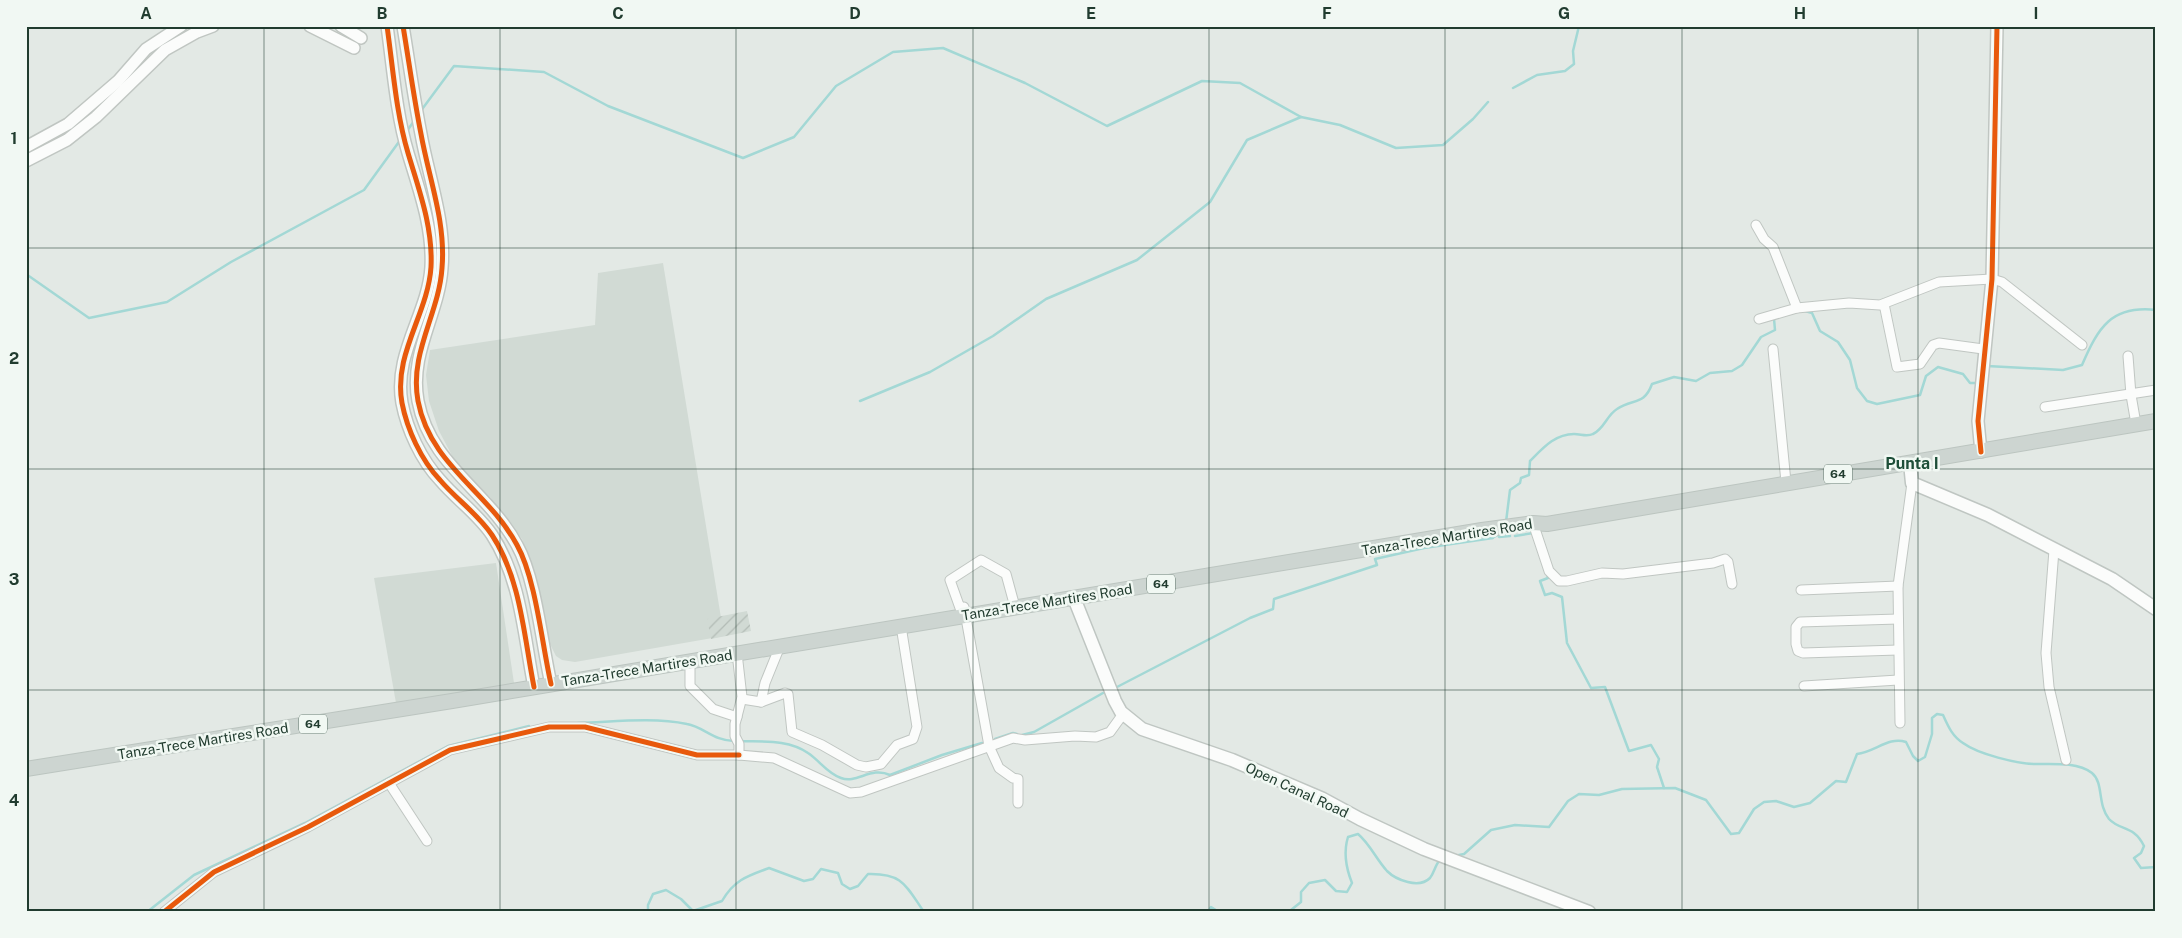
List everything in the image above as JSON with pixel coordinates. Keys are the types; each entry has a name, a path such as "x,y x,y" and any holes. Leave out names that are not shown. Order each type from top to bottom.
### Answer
{"main road":[{"name":"Tanza-Trece Martires Road","path":"26,770 1495,528 1527,524 1547,524 1786,482 1981,452 2156,421"},
{"path":"1910,463 1912,483 1988,515 2112,579 2156,609"},
{"name":"Open Canal Road","path":"1074,598 1115,701 1124,714 1142,729 1232,760 1322,799 1424,849 1589,912"}],"street":[{"path":"26,147 68,124 118,81 146,49 180,26"},
{"path":"26,161 67,140 89,123 165,50 197,32 213,26"},
{"path":"310,26 354,48"},
{"path":"341,26 361,38"},
{"path":"387,26 401,118 408,153 423,200 430,250 428,283 404,354 401,380 402,402 415,442 438,479 480,520 492,535 502,554 518,600 534,687"},
{"path":"403,26 421,136 436,197 442,248 440,285 418,355 415,380 423,421 451,468 493,510 518,546 527,572 551,684"},
{"path":"1981,452 1978,421 1983,349 1992,279 1997,26"},
{"path":"1756,225 1764,239 1773,247 1797,308"},
{"path":"1758,319 1797,308 1849,303 1884,304 1939,282 1992,279 2002,282 2082,346"},
{"path":"1884,304 1897,367 1920,364 1929,348 1939,343 1983,349"},
{"path":"414,326 426,330"},
{"path":"1773,349 1786,482"},
{"path":"2128,356 2136,424"},
{"path":"2045,407 2156,390"},
{"path":"1900,723 1898,586 1912,483"},
{"path":"1527,524 1549,571 1559,581 1567,581 1602,572 1623,574 1726,560 1732,584"},
{"path":"2054,550 2046,653 2049,687 2066,760"},
{"path":"1015,607 1006,574 981,560 950,580 965,615 989,746 1002,772 1018,779 1018,803"},
{"path":"1801,590 1898,586"},
{"path":"1898,619 1800,622 1796,626 1796,644 1798,651 1803,653 1898,650"},
{"path":"742,699 760,702 785,693 788,694 792,732 822,745 857,766 873,767 881,764 897,745 913,739 917,727 901,626"},
{"path":"760,702 765,683 780,646"},
{"path":"736,653 742,699 737,717 739,755"},
{"path":"690,661 690,686 713,709 737,717"},
{"path":"1804,686 1898,680"},
{"path":"164,912 214,872 308,827 450,750 549,727 585,726 698,755 739,755 774,758 850,793 861,792 1013,738 1025,740 1074,736 1096,737 1110,732 1124,714"},
{"path":"389,784 427,841"}],"shaded area":[{"path":"663,263 724,636 575,662 562,660 556,656 550,644 533,567 522,539 490,497 456,463 439,431 429,401 426,375 430,350 595,325 598,273"},
{"path":"496,563 514,683 396,703 374,578"},
{"path":"747,611 751,631 711,639 707,619"}],"waterway":[{"path":"1513,88 1537,75 1565,71 1574,64 1573,51 1579,26"},
{"path":"420,112 454,66 544,72 608,106 743,158 794,137 836,86 893,52 943,48 1025,83 1107,126 1202,81 1240,83 1301,117 1340,125 1396,148 1443,145 1473,119 1488,102"},
{"path":"860,401 930,372 993,336 1046,299 1137,260 1210,202 1247,140 1301,117"},
{"path":"407,131 414,121"},
{"path":"26,274 89,318 167,302 231,262 364,190 401,139"},
{"path":"1987,366 2063,370 2082,365 2094,340 2108,322 2117,315 2141,309 2156,310"},
{"path":"1805,311 1812,313 1820,331 1838,342 1850,360 1857,388 1867,401 1877,404 1920,395 1926,376 1938,367 1963,374 1970,383 1977,383"},
{"path":"1506,522 1510,490 1520,483 1521,478 1529,475 1530,461 1555,439 1561,436 1574,434 1588,435 1597,432 1617,409 1642,399 1652,384 1674,377 1696,381 1710,373 1732,371 1742,365 1761,337 1775,330 1774,319 1776,318"},
{"path":"1492,538 1504,532"},
{"path":"1515,536 1533,533"},
{"path":"1499,537 1510,536"},
{"path":"1117,687 1250,618 1273,609 1274,599 1377,565 1375,559 1424,548 1493,538"},
{"path":"1547,573 1548,578 1540,581 1545,595 1552,593 1562,597 1567,643 1591,688 1605,687 1629,751 1651,745 1659,759 1657,767 1664,788"},
{"path":"1022,735 1034,732 1103,693"},
{"path":"1459,855 1464,854 1491,830 1515,825 1549,827 1568,801 1579,794 1599,795 1622,789 1675,788 1706,800 1731,834 1739,833 1754,809 1764,802 1776,801 1794,807 1810,803 1836,781 1846,782 1857,754 1894,741 1900,741 1906,742 1913,756 1918,761 1925,757 1932,734 1932,718 1937,714 1943,715 1959,740 1978,751 1998,758 2028,764 2073,765 2092,773 2098,782 2103,807 2109,819 2113,823 2131,831 2140,839 2144,846 2141,853 2134,858 2141,868 2156,867"},
{"path":"578,723 674,722 687,724 721,739 734,741"},
{"path":"147,912 194,875 305,823 448,746 529,726"},
{"path":"995,739 1013,733 1017,734"},
{"path":"739,741 775,742 792,745 808,753 832,773 847,779 877,773 890,775 942,755 982,743"},
{"path":"1281,912 1291,910 1301,902 1301,892 1309,883 1325,880 1336,891 1347,892 1352,883 1346,860 1348,837 1358,834 1387,871 1408,882 1420,883 1430,878 1439,861"},
{"path":"648,912 648,905 653,894 666,890 681,899 693,911 722,901 736,883 769,868 804,881 813,879 821,869 838,873 842,884 850,889 858,886 868,874 889,876 908,888 924,912"},
{"path":"1208,912 1211,907 1219,912"}],"cycle path":[{"path":"387,26 400,122 428,223 431,252 429,284 402,368 402,403 411,434 433,472 474,513 492,535 502,552 520,609 534,687"},
{"path":"403,26 418,121 439,217 443,251 440,285 418,366 416,383 418,401 434,443 461,477 505,526 524,559 534,594 551,684"},
{"path":"1981,452 1978,421 1992,279 1997,26"},
{"path":"164,912 214,872 308,827 450,750 549,727 585,727 697,755 739,755"}],"district":[{"name":"Punta I","path":"1912,463"}]}
